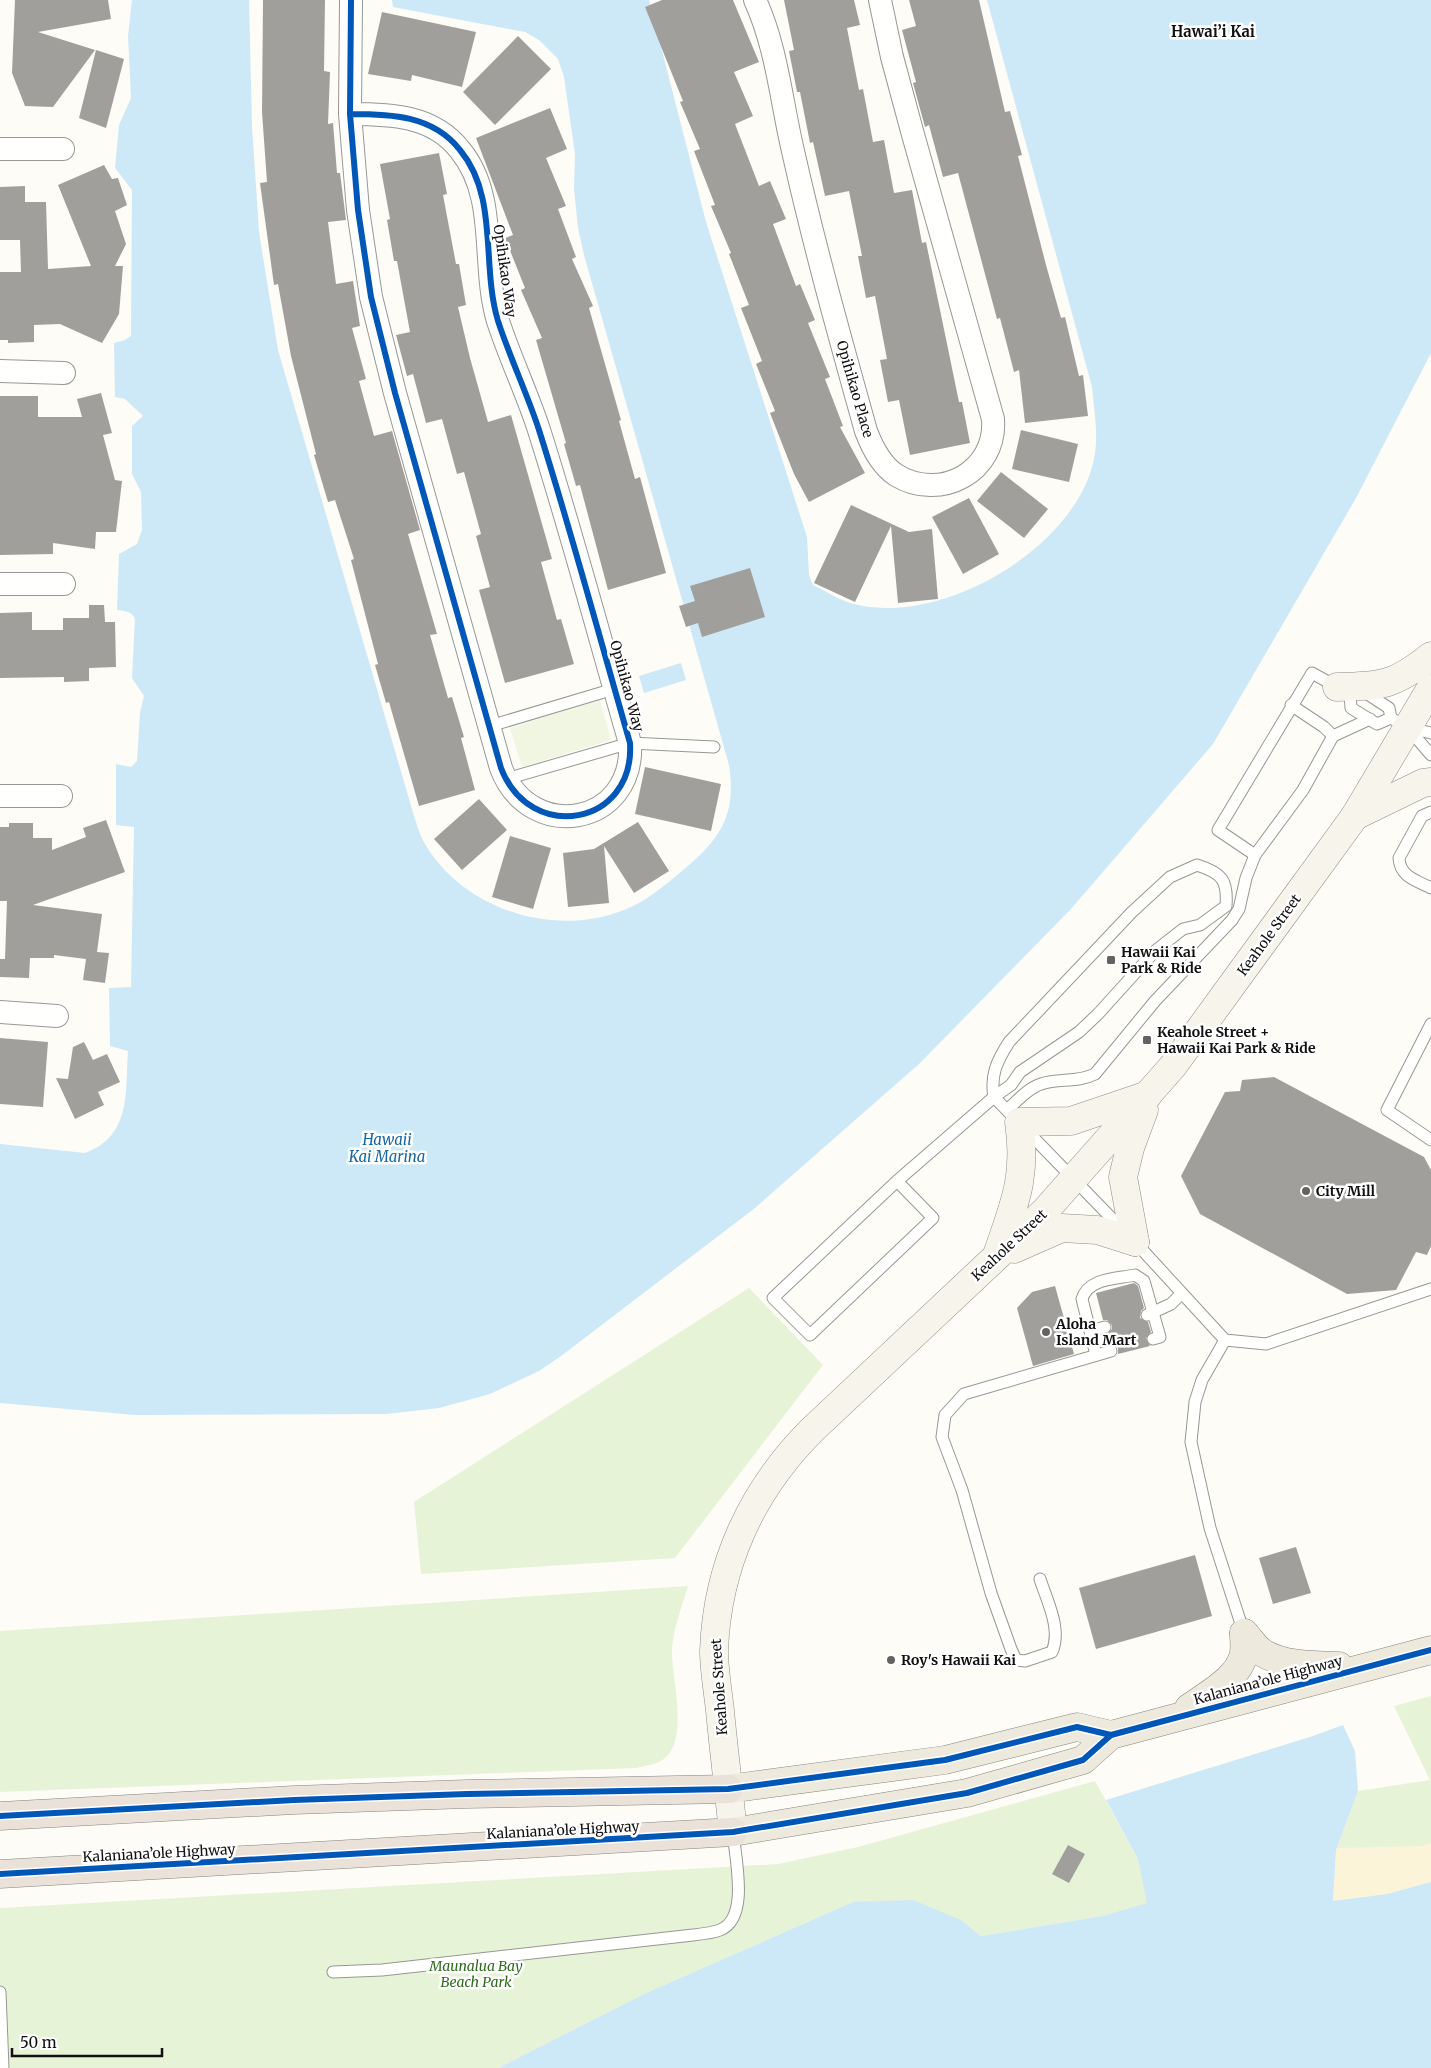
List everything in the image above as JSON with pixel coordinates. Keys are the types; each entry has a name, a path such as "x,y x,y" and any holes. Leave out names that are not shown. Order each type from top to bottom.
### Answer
{"highway":[{"name":"Kalaniana’ole Highway","path":"0,1816 314,1799 728,1789"},
{"name":"Kalaniana’ole Highway","path":"0,1874 733,1832"}],"main road":[{"path":"1344,691 1397,680 1431,656"},
{"name":"Keahole Street","path":"733,1832 714,1653 716,1621 725,1574 748,1514 764,1486 794,1448 996,1256 1045,1212 1150,1094 1173,1066 1355,816 1410,727 1431,688"},
{"path":"1355,816 1423,783 1431,782"},
{"path":"996,1256 1016,1199 1022,1171 1022,1145 1013,1116 1071,1121 1150,1094"},
{"path":"996,1256 1062,1228 1097,1230 1135,1242 1123,1177 1130,1148 1150,1094"},
{"path":"1244,1633 1261,1653 1291,1663 1361,1668"},
{"path":"1176,1717 1229,1678 1238,1668 1244,1653 1244,1633"},
{"name":"Kalaniana’ole Highway","path":"733,1832 966,1793 1083,1760 1111,1735 1431,1650"},
{"name":"Kalaniana’ole Highway","path":"728,1789 945,1760 1077,1727 1111,1735"}],"street":[{"name":"Opihikao Way","path":"350,0 350,114 358,210 371,298 395,393 490,726 506,779 519,797 532,808 546,814 561,817 590,812 615,794 623,782 630,758 630,743 552,469 536,419 498,319 491,281 483,198 477,178 459,148 446,136 428,124 384,114 350,114"},
{"name":"Opihikao Place","path":"755,0 773,54 793,151 820,265 866,431 880,460 896,475 927,486 940,485 954,483 977,467 991,443 994,430 993,419 892,57 880,0"},
{"path":"0,149 63,150"},
{"path":"0,371 64,372"},
{"path":"0,584 64,584"},
{"path":"0,796 61,796"},
{"path":"0,1012 57,1016"}],"lane":[{"path":"1255,855 1218,830 1312,672 1344,691 1363,691 1389,708 1410,727 1431,755"},
{"path":"490,726 614,689"},
{"path":"1344,691 1351,708 1376,724 1410,727"},
{"path":"1291,705 1324,727 1333,736"},
{"path":"1013,1116 1030,1090 1042,1083 1083,1080 1095,1074 1155,1001 1232,920 1239,909 1246,878 1255,855 1303,790 1333,736 1370,719"},
{"path":"506,779 630,743 714,747"},
{"path":"1431,812 1419,820 1399,858 1400,865 1405,874 1431,888"},
{"path":"897,1181 933,1218 810,1335 773,1298 897,1181 994,1098 1011,1085 1020,1072 1079,1032 1098,1014 1155,951 1183,929 1200,925 1226,906 1227,888 1216,871 1197,865 1170,877 1132,912 1009,1042 996,1063 992,1085 994,1098 1135,1242 1225,1340 1266,1344 1431,1289"},
{"path":"1431,1024 1387,1110 1431,1140"},
{"path":"1096,1355 1082,1299 1085,1290 1094,1284 1135,1275 1144,1281 1150,1314 1160,1337 1153,1339"},
{"path":"1150,1314 1171,1304 1181,1294"},
{"path":"1090,1331 1104,1327"},
{"path":"1225,1340 1202,1380 1195,1402 1191,1442 1210,1528 1244,1633"},
{"path":"1040,1579 1055,1624 1056,1642 1052,1652 1025,1661 1016,1660 991,1593 964,1498 942,1437 945,1415 964,1394 1111,1351"},
{"path":"333,1972 392,1969 693,1935 721,1930 734,1919 740,1896 733,1832"},
{"path":"0,1992 3,2068"}],"green space":[{"path":"600,700 611,740 522,767 510,728"},
{"path":"749,1288 823,1365 675,1558 421,1574 414,1502"},
{"path":"688,1586 676,1626 672,1650 678,1711 675,1742 669,1754 653,1764 637,1768 0,1792 0,1631"},
{"path":"1431,1696 1431,1843 1422,1846 1336,1850 1358,1791 1430,1780 1394,1706"},
{"name":"Maunalua Bay Beach Park","path":"1095,1781 1138,1859 1148,1903 1102,1916 981,1936 961,1920 853,1902 646,1993 498,2068 0,2068 0,1908 778,1864 858,1847"}],"sand":[{"path":"1431,1843 1431,1882 1387,1894 1333,1901 1336,1848 1422,1846"}],"water":[{"name":"Hawaii Kai Marina","path":"132,0 249,0 252,126 259,232 278,350 414,816 425,844 442,867 463,886 487,901 513,912 541,919 569,921 597,918 632,907 661,888 706,849 722,826 727,813 731,783 729,765 584,255 578,228 574,189 575,154 564,77 558,59 539,40 525,32 393,7 392,0 649,0 706,222 807,537 809,575 813,585 844,601 889,608 926,604 963,592 1000,574 1033,550 1061,522 1082,492 1094,459 1096,432 1092,387 987,0 1431,0 1431,353 1356,498 1213,744 1071,909 919,1064 755,1208 539,1371 490,1394 439,1408 386,1414 135,1415 0,1403 0,1144 85,1153 100,1145 111,1136 123,1111 125,1096 128,1051 110,1046 109,988 131,987 134,827 116,825 116,764 131,767 137,761 140,713 144,696 132,678 135,619 130,613 117,610 119,554 137,544 142,530 141,492 132,474 132,426 143,416 125,399 115,397 114,343 131,336 132,190 115,168 119,125 131,98 128,36"},
{"path":"681,663 686,680 644,693 639,676"},
{"path":"1343,1725 1355,1751 1358,1791 1336,1850 1333,1901 1387,1894 1431,1882 1431,2068 498,2068 646,1993 853,1902 913,1900 961,1920 981,1936 1102,1916 1147,1903 1138,1859 1106,1800"}],"building":[{"path":"15,0 108,0 111,19 38,32 95,50 53,107 25,106 12,73"},
{"path":"263,0 325,0 324,71 330,72 328,124 333,123 337,173 340,173 346,220 328,222 336,284 353,281 360,326 352,328 366,379 359,381 374,436 392,431 420,530 408,534 437,634 430,635 448,698 452,697 464,737 461,738 475,790 419,806 389,702 386,703 375,665 378,664 351,560 354,559 335,500 328,502 314,455 316,454 291,356 278,284 274,285 260,183 267,182 262,112"},
{"path":"662,0 733,0 759,62 734,72 753,116 735,124 759,186 770,181 786,219 773,224 796,286 800,284 815,320 808,323 830,377 825,379 843,426 840,427 865,473 809,502 794,474 770,413 775,411 756,364 762,361 741,308 749,305 729,254 731,253 711,206 715,205 694,151 700,149 680,102 683,101 645,7"},
{"path":"784,0 854,0 860,25 847,28 859,90 863,89 873,142 884,140 894,193 912,190 922,243 926,242 959,402 962,402 970,443 910,455 899,400 888,402 880,360 887,359 875,296 866,298 858,256 862,256 849,191 825,196 813,142 810,143 800,92 797,92 789,51 794,50"},
{"path":"909,0 979,0 1005,112 1010,111 1022,155 1018,156 1046,265 1061,318 1065,317 1079,376 1083,375 1088,416 1025,423 1019,370 1014,372 1000,318 997,319 958,173 943,177 929,125 925,127 913,83 916,82 902,30 916,26"},
{"path":"382,12 476,32 462,87 412,75 411,81 368,74"},
{"path":"518,36 551,69 495,125 463,92"},
{"path":"96,50 124,59 106,128 79,118"},
{"path":"550,108 567,149 546,158 566,206 558,209 576,257 572,259 593,306 589,308 621,420 619,421 635,479 640,477 666,573 608,590 580,485 576,486 564,444 566,443 536,340 542,338 521,290 525,288 505,238 513,235 476,138"},
{"path":"439,153 447,194 443,195 456,264 459,264 466,305 458,307 470,358 488,422 511,415 552,559 541,562 557,620 561,619 574,664 505,683 479,590 490,587 476,536 481,534 464,472 457,474 442,419 426,423 413,374 407,376 396,335 410,332 397,261 394,261 387,220 390,219 380,164"},
{"path":"104,165 112,179 118,178 127,205 115,211 126,244 115,266 123,266 119,314 102,343 60,324 34,325 34,342 8,343 8,340 0,340 0,272 21,272 20,240 0,240 0,187 25,186 25,202 46,202 48,269 91,266 58,185"},
{"path":"101,393 112,433 103,435 115,480 122,481 116,532 96,532 95,549 53,543 53,554 0,555 0,396 38,396 38,417 82,417 77,399"},
{"path":"1021,430 1078,444 1069,482 1012,469"},
{"path":"1001,472 1048,509 1024,538 977,501"},
{"path":"969,498 999,554 963,574 932,517"},
{"path":"851,505 909,532 932,529 938,599 898,603 891,526 855,602 814,583"},
{"path":"750,568 765,617 702,637 698,623 686,627 679,606 695,601 690,586"},
{"path":"89,605 104,605 105,622 115,622 116,667 89,668 89,681 64,682 64,677 0,678 0,613 32,612 32,630 63,630 63,618 89,618"},
{"path":"645,767 721,784 711,831 635,814"},
{"path":"479,799 507,830 462,870 434,839"},
{"path":"106,820 125,872 33,905 102,914 97,952 109,953 105,983 83,980 86,959 54,955 54,958 30,958 29,978 0,977 0,959 5,959 7,901 0,901 0,827 9,827 9,823 33,823 33,838 52,838 52,850 86,837 83,828"},
{"path":"638,822 669,871 634,893 604,846 609,903 568,907 563,853 594,849"},
{"path":"510,836 551,848 533,909 492,897"},
{"path":"0,1038 48,1042 43,1107 0,1104"},
{"path":"84,1042 93,1060 107,1054 120,1082 98,1092 104,1105 75,1119 56,1078 68,1079 73,1047"},
{"name":"City Mill","path":"1274,1077 1424,1157 1431,1170 1431,1246 1427,1255 1416,1252 1396,1290 1347,1294 1200,1214 1181,1176 1225,1092 1240,1091 1242,1080"},
{"path":"1134,1283 1138,1286 1144,1308 1141,1311 1140,1318 1148,1322 1151,1332 1146,1338 1150,1346 1118,1354 1118,1348 1113,1344 1109,1344 1107,1334 1112,1329 1112,1325 1107,1320 1103,1320 1096,1293"},
{"name":"Aloha Island Mart","path":"1055,1286 1074,1354 1033,1366 1017,1308 1032,1292"},
{"path":"1296,1547 1311,1593 1273,1604 1259,1558"},
{"path":"1195,1555 1212,1616 1096,1649 1079,1588"},
{"path":"1068,1845 1085,1854 1069,1883 1052,1874"}],"cycle path":[{"path":"350,114 395,116 424,123 437,130 449,138 460,150 472,169 480,189 485,210 490,277 498,321 539,430 630,743 627,771 616,793 599,807 578,815 556,815 534,808 515,792 501,768 395,393 371,297 358,210 350,114 351,0"},
{"path":"0,1874 733,1832 967,1793 1083,1760 1111,1735 1431,1650"},
{"path":"0,1816 294,1800 467,1794 728,1789 945,1760 1077,1727 1111,1735"}],"place":[{"name":"Hawaii Kai Park & Ride","path":"1111,960"},
{"name":"Keahole Street + Hawaii Kai Park & Ride","path":"1147,1040"},
{"name":"City Mill","path":"1306,1191"},
{"name":"Aloha Island Mart","path":"1046,1332"},
{"name":"Roy's Hawaii Kai","path":"891,1660"}],"district":[{"name":"Hawai’i Kai","path":"1213,31"}]}
